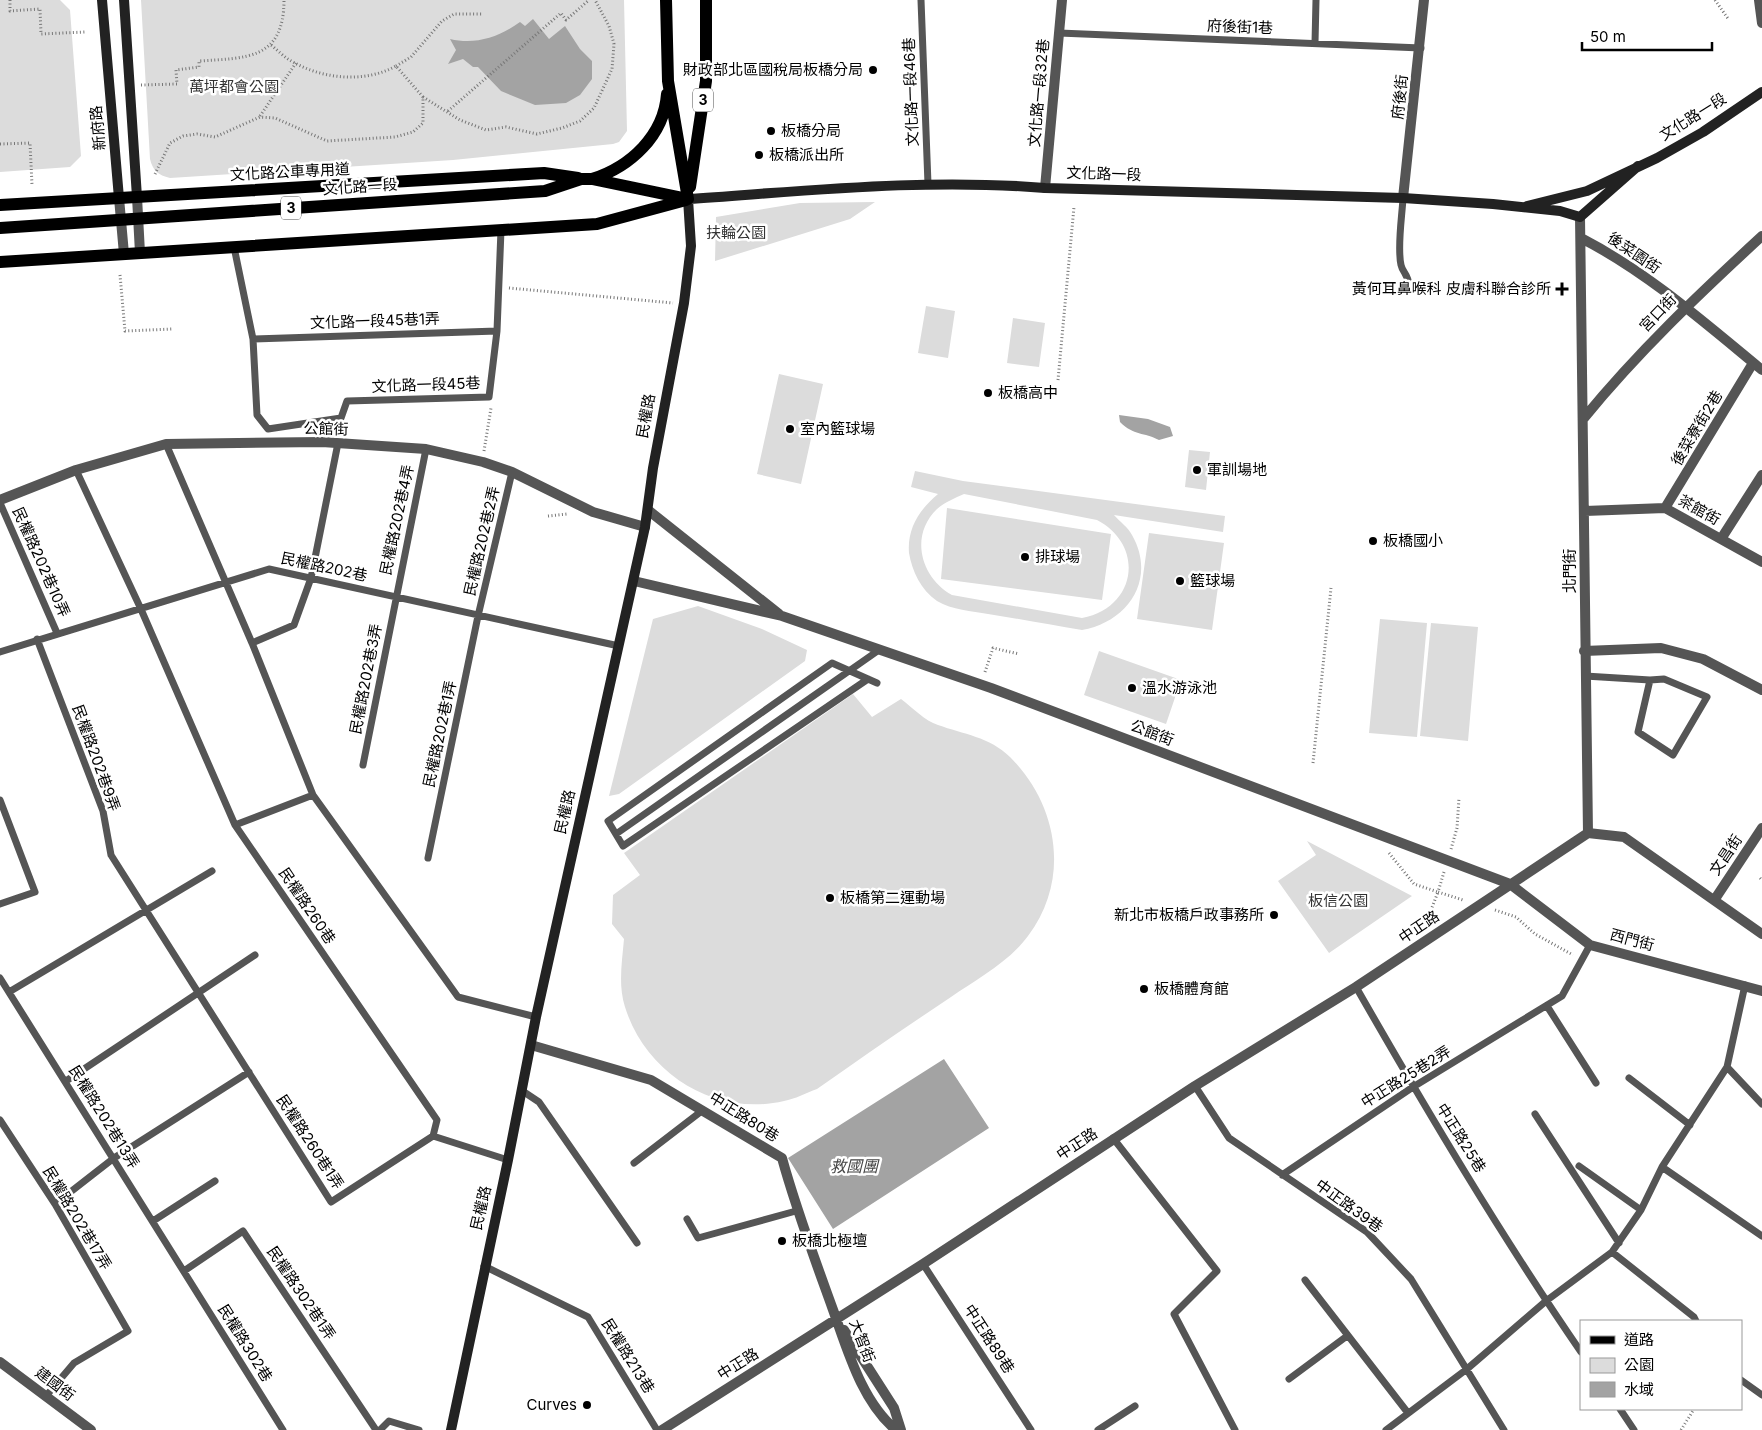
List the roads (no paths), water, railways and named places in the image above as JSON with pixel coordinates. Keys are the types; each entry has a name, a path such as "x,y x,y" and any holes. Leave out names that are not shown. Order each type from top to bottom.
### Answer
{"main road":[{"name":"民權路","path":"666,0 668,81 688,199"},
{"name":"民權路","path":"688,199 706,81 706,0"},
{"path":"587,179 626,163 647,143 663,114 668,81"},
{"name":"文化路公車專用道","path":"0,205 544,173 587,179"},
{"name":"文化路一段","path":"0,228 545,191 587,179 688,199"},
{"name":"文化路一段","path":"0,262 597,224 688,199"}],"street":[{"name":"新府路","path":"102,0 124,254"},
{"path":"124,0 140,253"},
{"name":"文化路一段32巷","path":"1045,188 1062,0"},
{"name":"府後街","path":"1403,198 1424,0"},
{"path":"1759,0 1762,23"},
{"name":"文化路一段","path":"1518,208 1587,191 1703,132 1762,92"},
{"name":"文化路一段","path":"688,199 928,184 1002,184 1045,188 1403,198 1560,212 1580,217 1638,166"},
{"name":"民權路","path":"451,1430 536,1017 645,527 653,468 684,304 691,246 688,199"},
{"name":"北門街","path":"1580,217 1584,418 1584,652 1588,833"},
{"name":"宮口街","path":"1584,418 1614,380 1684,307 1762,236"},
{"name":"後菜園街","path":"1581,238 1610,253 1684,307 1762,370"},
{"name":"後菜寮街2巷","path":"1666,508 1754,363"},
{"name":"公館街","path":"0,501 76,470 166,444 338,443 426,449 483,462 512,472 593,512 645,527"},
{"path":"1721,539 1762,475"},
{"name":"茶館街","path":"1584,511 1666,508 1762,562"},
{"path":"648,510 782,616"},
{"path":"634,581 782,616"},
{"name":"公館街","path":"782,616 991,688 1510,884"},
{"path":"1584,652 1661,648 1703,659 1762,690"},
{"name":"文昌街","path":"1715,899 1762,828"},
{"path":"1510,884 1588,833 1624,837 1715,899 1762,934"},
{"name":"西門街","path":"1510,884 1590,945 1762,991"},
{"name":"中正路","path":"662,1430 923,1264 1195,1086 1356,988 1510,884"},
{"name":"中正路80巷","path":"530,1045 651,1080 782,1158 796,1211 837,1319"},
{"name":"大智街","path":"837,1319 848,1356 885,1421 896,1430"},
{"name":"大智街","path":"837,1319 894,1408 901,1430"},
{"name":"建國街","path":"0,1362 90,1430"}],"lane":[{"name":"文化路一段46巷","path":"921,0 928,184"},
{"path":"1315,43 1316,0"},
{"name":"府後街1巷","path":"1059,33 1420,48"},
{"path":"1403,198 1400,256 1401,267 1408,275 1409,286"},
{"name":"文化路一段45巷","path":"253,339 257,415 268,429 340,418 347,401 489,397 497,331 501,230"},
{"path":"234,247 253,339"},
{"name":"文化路一段45巷1弄","path":"253,339 497,331"},
{"path":"252,643 294,624 311,578 338,443"},
{"path":"166,444 227,583 313,795 458,997 536,1017"},
{"name":"民權路202巷4弄","path":"395,597 426,449"},
{"name":"民權路260巷","path":"76,470 140,607 235,825 437,1120 434,1136"},
{"name":"民權路202巷2弄","path":"478,616 512,472"},
{"name":"民權路202巷10弄","path":"0,501 57,632"},
{"name":"民權路202巷","path":"0,652 57,632 269,569 619,646"},
{"name":"民權路202巷3弄","path":"363,765 395,597"},
{"name":"民權路202巷1弄","path":"428,858 478,616"},
{"name":"民權路202巷9弄","path":"38,638 103,811 111,855 218,1024"},
{"path":"616,834 851,672 879,650"},
{"path":"868,679 623,846 608,821 832,663 851,672 868,679 877,683"},
{"path":"1585,676 1650,680 1664,679 1707,698 1673,754 1638,732 1650,680"},
{"path":"235,825 313,795"},
{"path":"0,800 35,892 0,904"},
{"path":"9,992 212,871"},
{"name":"中正路25巷2弄","path":"1282,1175 1413,1087 1562,996 1590,945"},
{"path":"66,1081 255,955"},
{"name":"民權路202巷13弄","path":"0,978 184,1270"},
{"path":"1386,1430 1467,1369 1546,1301 1612,1252 1641,1210 1662,1167 1727,1067 1745,985"},
{"name":"中正路25巷","path":"1356,988 1413,1087 1546,1301 1580,1351"},
{"path":"1547,1006 1596,1083"},
{"name":"民權路260巷1弄","path":"218,1024 331,1202 434,1136"},
{"path":"1727,1067 1762,1104"},
{"path":"55,1204 114,1158 249,1072"},
{"path":"1629,1078 1690,1125"},
{"name":"中正路39巷","path":"1195,1086 1229,1138 1367,1232 1405,1272 1504,1430"},
{"path":"521,1090 539,1102 636,1243"},
{"path":"634,1163 703,1110"},
{"path":"1535,1114 1619,1243"},
{"name":"民權路202巷17弄","path":"0,1120 55,1204 128,1331 74,1363 46,1396"},
{"path":"434,1136 508,1160"},
{"path":"1114,1138 1217,1271 1174,1314 1235,1430"},
{"path":"1579,1166 1641,1210"},
{"path":"1662,1167 1762,1236"},
{"path":"153,1221 215,1181"},
{"path":"687,1219 698,1238 796,1211"},
{"name":"民權路302巷1弄","path":"184,1270 244,1231 378,1430"},
{"path":"1612,1252 1696,1320"},
{"name":"中正路89巷","path":"923,1264 1031,1430"},
{"name":"民權路213巷","path":"484,1266 588,1317 657,1430"},
{"name":"民權路302巷","path":"184,1270 283,1430"},
{"path":"1305,1280 1408,1413"},
{"path":"1289,1379 1347,1336"},
{"path":"1742,1381 1762,1395"},
{"path":"1098,1430 1135,1406"},
{"path":"1621,1410 1634,1430"},
{"path":"378,1430 390,1421 419,1430"}],"water":[{"path":"533,19 549,39 565,26 580,49 592,61 592,79 580,95 566,103 535,105 501,91 478,67 473,67 463,59 448,64 456,50 450,39 469,41 487,38 504,32 520,22 525,26"},
{"path":"1119,415 1148,419 1170,427 1173,436 1159,440 1135,432 1120,422"},
{"name":"救國團","path":"944,1059 989,1128 833,1229 788,1158"}],"place":[{"name":"財政部北區國稅局板橋分局","path":"873,70"},
{"name":"板橋分局","path":"771,131"},
{"name":"板橋派出所","path":"759,155"},
{"name":"黃何耳鼻喉科 皮膚科聯合診所","path":"1562,289"},
{"name":"板橋高中","path":"988,393"},
{"name":"室內籃球場","path":"790,429"},
{"name":"軍訓場地","path":"1197,470"},
{"name":"板橋國小","path":"1373,541"},
{"name":"排球場","path":"1025,557"},
{"name":"籃球場","path":"1180,581"},
{"name":"溫水游泳池","path":"1132,688"},
{"name":"板橋第二運動場","path":"830,898"},
{"name":"新北市板橋戶政事務所","path":"1274,915"},
{"name":"板橋體育館","path":"1144,989"},
{"name":"板橋北極壇","path":"782,1241"},
{"name":"Curves","path":"587,1405"}],"park label":[{"name":"萬坪都會公園","path":"234,87"},
{"name":"扶輪公園","path":"736,233"},
{"name":"板信公園","path":"1338,901"}]}
